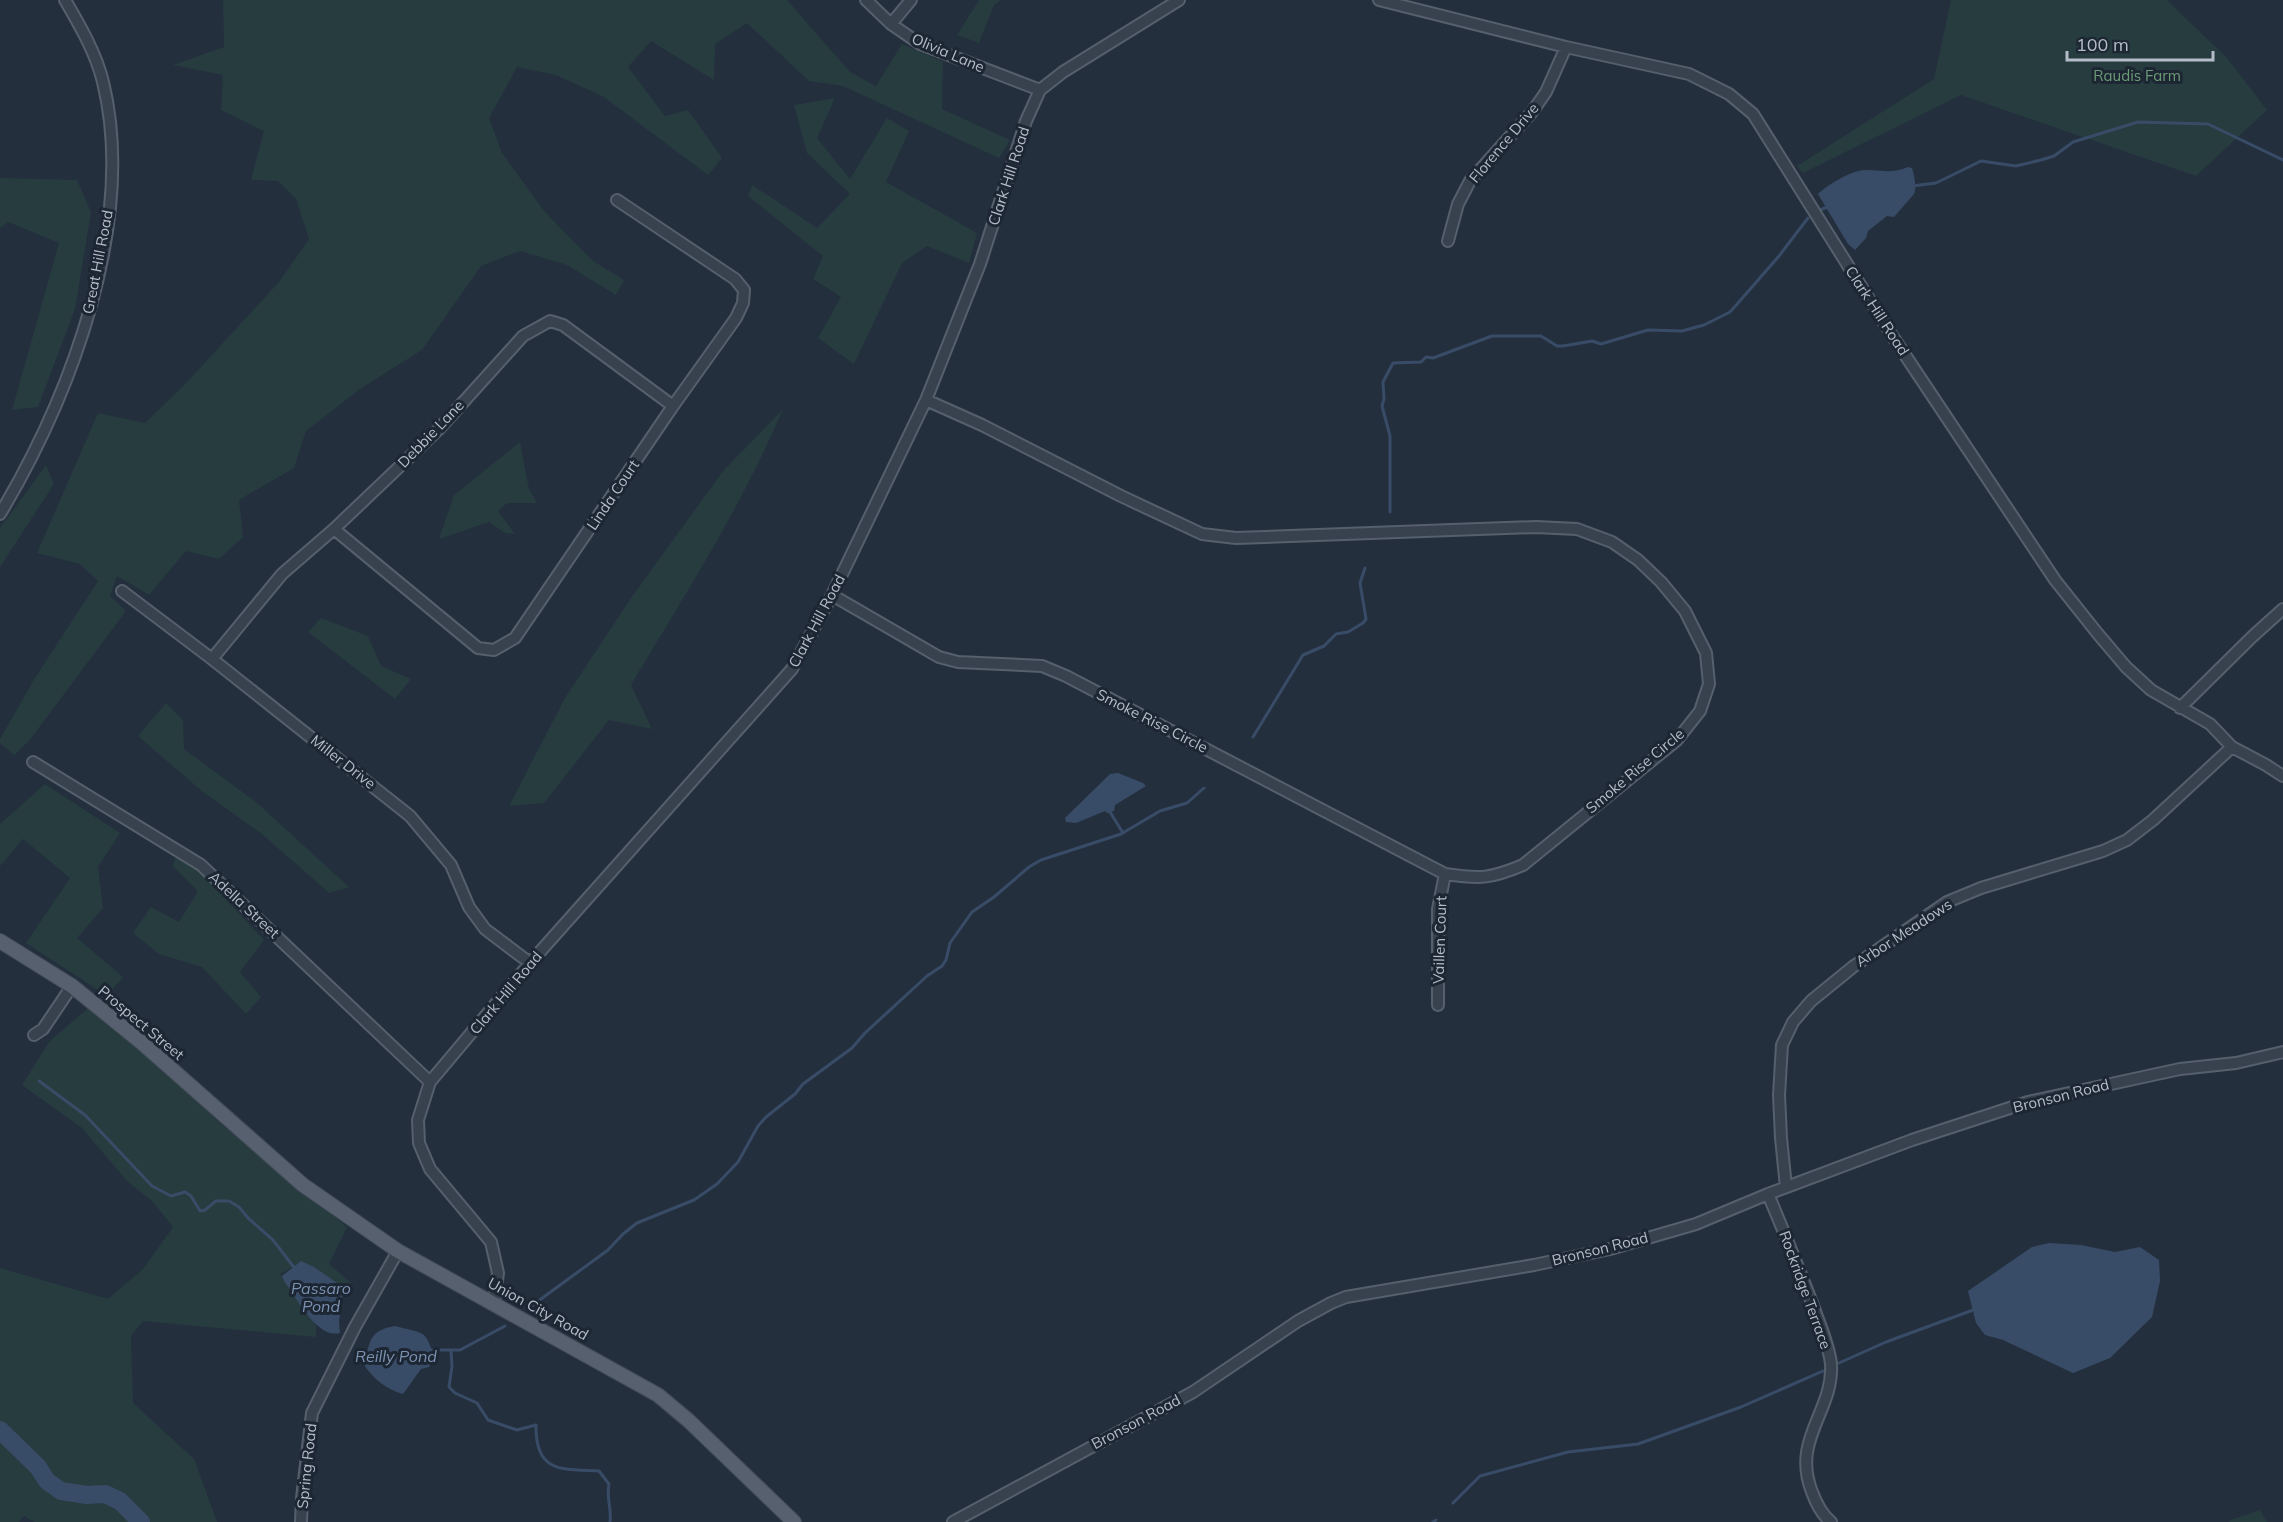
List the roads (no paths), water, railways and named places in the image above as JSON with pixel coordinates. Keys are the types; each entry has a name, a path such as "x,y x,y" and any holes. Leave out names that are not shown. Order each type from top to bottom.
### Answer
{"main road":[{"name":"Prospect Street","path":"0,941 72,986 141,1042 252,1142"},
{"name":"Union City Road","path":"252,1142 303,1185 398,1251 658,1395 689,1421 794,1522"}],"street":[{"name":"Great Hill Road","path":"0,514 33,454 69,372 87,318 107,221 111,180 110,132 104,90 97,62 65,0"},
{"name":"Olivia Lane","path":"866,0 891,24 920,44 1040,90"},
{"path":"891,24 911,0"},
{"name":"Clark Hill Road","path":"494,1303 498,1273 491,1242 430,1169 419,1143 418,1120 430,1082 530,963 792,669 832,595 926,400 980,264 1026,122 1040,90 1063,72 1179,0"},
{"name":"Clark Hill Road","path":"1379,0 1566,47 1689,74 1729,94 1753,114 1891,334 2055,580 2126,667 2151,690 2210,724 2232,747 2283,776"},
{"name":"Florence Drive","path":"1448,241 1458,204 1470,181 1532,112 1545,92 1566,47"},
{"name":"Linda Court","path":"334,529 478,648 494,650 515,638 673,406 736,318 743,303 744,290 735,279 617,200"},
{"name":"Debbie Lane","path":"212,659 282,574 334,529 439,429 523,336 550,321 563,326 673,406"},
{"name":"Smoke Rise Circle","path":"832,595 939,657 958,662 1042,666 1058,673 1444,874 1479,879 1504,873 1523,865 1677,740 1700,711 1709,684 1706,653 1685,611 1661,582 1638,560 1612,542 1577,529 1536,527 1427,533 1236,538 1203,534 926,400"},
{"name":"Miller Drive","path":"122,591 212,659 410,816 451,865 470,907 485,929 530,963"},
{"path":"2180,708 2283,609"},
{"name":"Arbor Meadows","path":"1786,1187 1779,1095 1782,1045 1793,1022 1811,1001 1854,966 1947,902 1982,888 2103,851 2127,840 2153,820 2232,747"},
{"name":"Adella Street","path":"33,762 201,865 430,1082"},
{"name":"Vaillen Court","path":"1438,1005 1438,909 1444,874"},
{"path":"34,1035 43,1029 72,986"},
{"name":"Bronson Road","path":"952,1522 1193,1392 1298,1321 1346,1297 1534,1265 1610,1249 1696,1224 1786,1187 1912,1140 2028,1102 2180,1069 2236,1063 2283,1052"},
{"name":"Rockridge Terrace","path":"1768,1194 1798,1264 1827,1343 1831,1366 1827,1391 1806,1453 1806,1478 1816,1502 1831,1522"},
{"name":"Spring Road","path":"301,1522 312,1413 355,1327 398,1251"}],"water":[{"path":"1912,168 1914,174 1914,194 1894,217 1887,216 1868,231 1866,238 1855,250 1848,244 1818,194 1833,182 1853,172 1892,171"},
{"path":"1118,773 1146,786 1115,805 1114,811 1107,813 1105,811 1076,823 1066,822 1065,818 1110,774"},
{"path":"2049,1243 2081,1245 2115,1252 2140,1247 2159,1260 2160,1281 2152,1317 2110,1358 2073,1373 2003,1340 1985,1335 1976,1323 1968,1291 2032,1247"},
{"name":"Passaro Pond","path":"301,1261 340,1285 343,1291 340,1333 323,1330 315,1323 284,1281 282,1276"},
{"name":"Reilly Pond","path":"395,1326 418,1332 426,1337 434,1358 429,1367 421,1369 403,1394 380,1383 363,1363 375,1334"}],"waterway":[{"path":"1912,186 1936,183 1981,161 2016,166 2041,160 2054,156 2073,142 2138,122 2208,124 2283,160"},
{"path":"1820,210 1827,207"},
{"path":"1390,512 1390,436 1382,406 1383,382 1393,363 1421,362 1426,357 1433,358 1492,336 1541,336 1557,346 1563,346 1592,341 1601,344 1648,330 1682,331 1704,325 1730,312 1779,256 1808,218"},
{"path":"1253,737 1303,655 1324,646 1336,634 1348,632 1366,619 1360,583 1365,568"},
{"path":"530,1307 608,1250 637,1223 694,1200 717,1184 738,1162 758,1126 766,1117 795,1094 803,1084 852,1048 865,1033 927,976 942,966 946,960 950,943 972,912 994,897 1029,867 1041,860 1121,834 1160,811 1187,803 1204,788"},
{"path":"1110,812 1123,833"},
{"path":"39,1081 85,1115 152,1186 171,1196 185,1192 191,1196 200,1211 205,1210 216,1201 229,1201 239,1207 273,1240 296,1270"},
{"path":"1839,1363 1886,1342 1973,1310"},
{"path":"430,1350 460,1350 505,1326"},
{"path":"451,1351 452,1366 449,1387 455,1393 477,1403 488,1420 517,1430 536,1425 540,1453 546,1461 563,1468 599,1471 609,1484 610,1522"},
{"path":"1453,1503 1480,1476 1568,1452 1638,1444 1741,1407 1823,1371"},
{"path":"0,1430 38,1467 47,1481 61,1491 87,1495 105,1494 120,1501 141,1522"}],"park label":[{"name":"Raudis Farm","path":"2137,76"}]}
